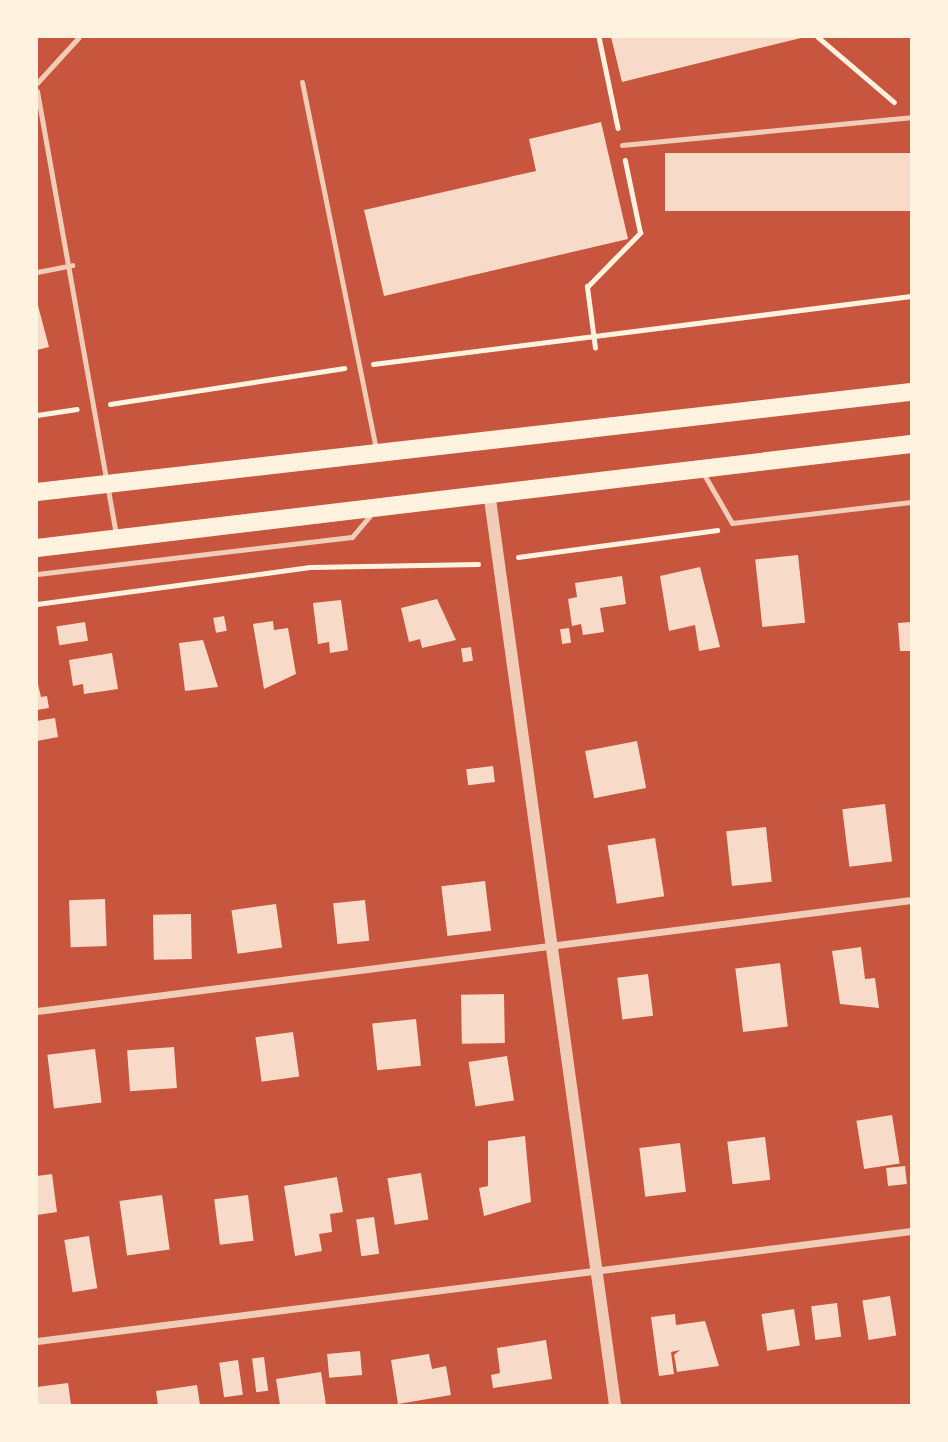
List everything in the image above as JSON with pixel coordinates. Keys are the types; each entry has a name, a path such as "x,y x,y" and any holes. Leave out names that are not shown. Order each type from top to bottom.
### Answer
{"main road":[{"path":"37,492 911,392"},
{"path":"37,548 489,492 911,444"}],"street":[{"path":"489,492 615,1405"},
{"path":"37,1011 911,900"},
{"path":"37,1342 911,1231"}],"lane":[{"path":"37,83 79,37"},
{"path":"302,82 362,365 377,452"},
{"path":"37,91 72,265 117,540"},
{"path":"622,145 911,117"},
{"path":"37,272 72,265"},
{"path":"701,468 732,523 911,502"},
{"path":"37,575 352,537 376,507"}],"path":[{"path":"595,348 587,288 640,233 599,37"},
{"path":"818,37 901,107"},
{"path":"37,415 362,365 911,296"},
{"path":"37,604 310,567 499,561 731,528"}],"building":[{"path":"611,37 801,37 801,38 622,82"},
{"path":"601,122 628,239 384,296 364,210 536,171 529,139"},
{"path":"665,153 911,153 911,211 665,211"},
{"path":"37,302 49,347 37,350"},
{"path":"798,555 805,623 762,627 755,559"},
{"path":"700,567 720,647 699,651 695,625 669,631 660,576"},
{"path":"622,576 626,604 600,608 604,632 583,635 581,624 572,626 568,599 577,597 575,583"},
{"path":"437,599 456,640 422,648 420,639 409,642 401,608"},
{"path":"341,600 348,650 330,653 329,642 318,644 313,603"},
{"path":"224,616 227,631 216,633 213,618"},
{"path":"273,621 274,630 288,628 296,674 264,689 253,624"},
{"path":"85,622 88,641 59,645 56,627"},
{"path":"911,622 911,651 900,651 898,623"},
{"path":"569,628 571,643 562,644 560,629"},
{"path":"203,640 218,687 185,691 179,643"},
{"path":"471,647 473,661 463,662 461,648"},
{"path":"112,653 118,689 84,694 83,684 73,686 69,660"},
{"path":"37,680 41,697 47,696 49,708 37,710"},
{"path":"55,718 58,737 37,741 37,721"},
{"path":"637,741 646,788 594,798 585,751"},
{"path":"493,766 495,782 468,785 466,769"},
{"path":"885,804 892,862 849,867 842,809"},
{"path":"766,827 772,882 732,886 726,831"},
{"path":"655,838 664,896 617,904 608,846"},
{"path":"485,881 491,931 447,936 441,886"},
{"path":"105,899 107,946 71,947 69,900"},
{"path":"365,900 369,941 337,944 333,903"},
{"path":"276,904 282,948 238,954 231,910"},
{"path":"191,914 192,959 154,960 153,915"},
{"path":"861,947 865,979 875,978 879,1008 840,1004 832,951"},
{"path":"780,963 788,1027 743,1032 735,968"},
{"path":"648,974 653,1016 622,1019 617,978"},
{"path":"504,994 505,1043 462,1044 461,995"},
{"path":"416,1019 421,1066 377,1070 372,1024"},
{"path":"293,1032 299,1077 262,1082 255,1037"},
{"path":"174,1047 177,1088 130,1091 127,1050"},
{"path":"95,1049 102,1103 54,1108 47,1055"},
{"path":"507,1056 514,1100 476,1107 468,1062"},
{"path":"892,1115 900,1163 864,1169 856,1121"},
{"path":"525,1136 531,1202 484,1216 479,1188 488,1186 488,1141"},
{"path":"765,1137 770,1180 733,1184 727,1142"},
{"path":"680,1143 686,1192 645,1197 639,1148"},
{"path":"905,1166 907,1184 888,1186 886,1168"},
{"path":"421,1173 428,1219 395,1225 387,1178"},
{"path":"52,1174 57,1212 37,1215 37,1176"},
{"path":"337,1177 343,1212 330,1214 332,1232 319,1234 322,1251 295,1256 284,1186"},
{"path":"162,1195 170,1249 127,1255 119,1201"},
{"path":"248,1195 254,1241 220,1245 214,1199"},
{"path":"374,1217 379,1254 361,1256 356,1220"},
{"path":"89,1236 97,1288 73,1292 64,1240"},
{"path":"890,1296 896,1336 869,1340 862,1300"},
{"path":"837,1303 841,1337 815,1340 811,1306"},
{"path":"794,1309 800,1346 767,1351 761,1314"},
{"path":"675,1314 676,1325 705,1321 719,1366 677,1372 674,1355 680,1350 671,1352 674,1374 659,1376 651,1317"},
{"path":"546,1340 552,1379 493,1388 491,1375 500,1373 497,1348"},
{"path":"360,1351 362,1375 329,1378 327,1354"},
{"path":"429,1354 432,1369 446,1366 451,1395 398,1404 391,1360"},
{"path":"264,1357 268,1391 256,1392 252,1358"},
{"path":"238,1360 243,1395 224,1397 219,1363"},
{"path":"321,1372 326,1405 280,1405 276,1379"},
{"path":"68,1383 71,1405 37,1405 37,1387"},
{"path":"197,1385 200,1405 158,1405 156,1391"}]}
